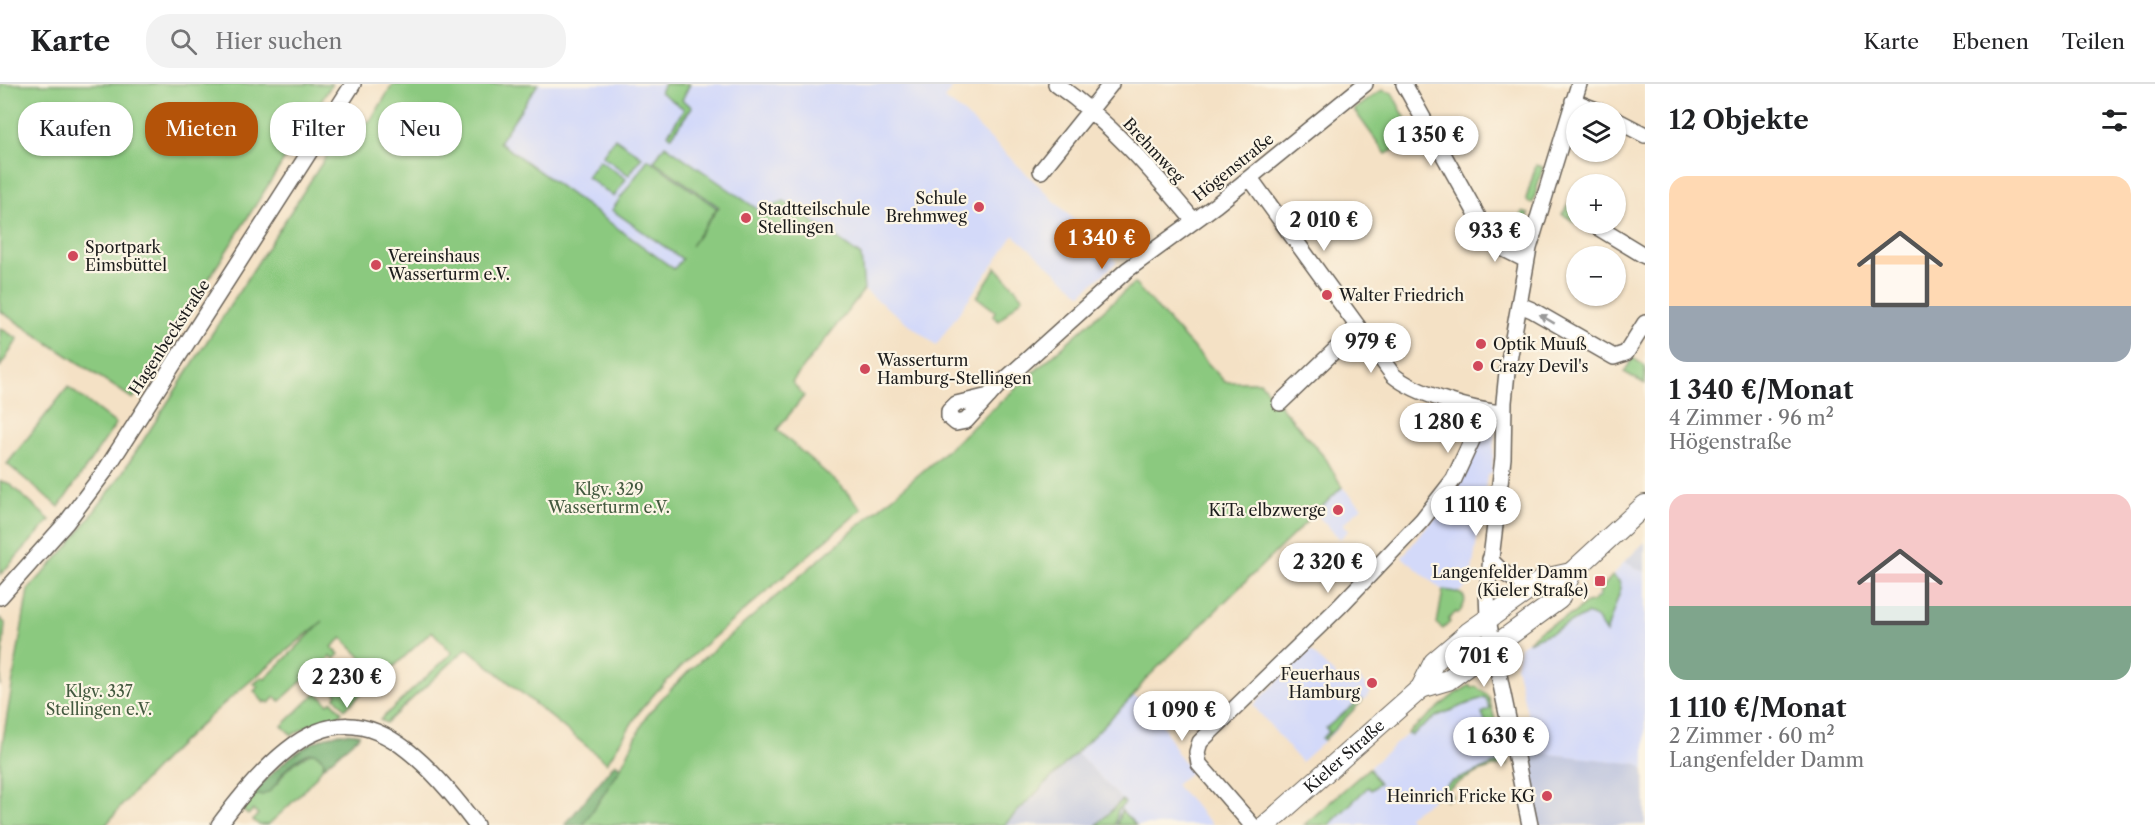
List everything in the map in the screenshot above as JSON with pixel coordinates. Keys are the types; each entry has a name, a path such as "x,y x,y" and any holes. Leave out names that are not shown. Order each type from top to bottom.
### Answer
{"main road":[{"name":"Kieler Straße","path":"1421,688 1448,680 1558,598 1570,573 1642,513"},
{"name":"Kieler Straße","path":"1266,825 1421,688 1434,662 1544,579 1570,573"}],"street":[{"name":"Hagenbeckstraße","path":"0,597 66,523 105,471 353,84"},
{"name":"Brehmweg","path":"1056,84 1089,108 1194,221"},
{"path":"1041,171 1089,108 1111,84"},
{"name":"Högenstraße","path":"989,396 1104,289 1250,178 1365,84"},
{"path":"1404,84 1487,232 1502,248 1526,260"},
{"path":"1530,825 1493,646 1487,598 1503,458 1503,413 1507,372 1526,260 1579,84"},
{"path":"1626,125 1645,135"},
{"path":"1250,178 1396,378 1413,387 1480,411 1503,413"},
{"path":"1609,234 1645,256"},
{"path":"1520,305 1610,357 1618,357 1626,353 1645,323"},
{"path":"1280,403 1358,328"},
{"path":"1252,825 1199,764 1197,752 1200,742 1340,606 1422,520 1454,479 1478,427 1480,411"},
{"path":"1490,559 1501,572 1514,580 1537,585"},
{"path":"219,825 255,780 289,747 319,730 350,725 365,727 383,734 408,750 446,787 476,825"}],"shaded area":[{"name":"Stadtteilschule Stellingen","path":"538,84 955,84 944,99 964,113 1117,262 1081,294 1014,235 936,345 864,290 810,360 675,269 499,142"},
{"path":"1487,418 1495,423 1492,473 1487,476 1470,584 1460,592 1442,590 1402,557 1441,510 1462,479"},
{"name":"KiTa elbzwerge","path":"1342,487 1362,507 1343,524 1349,530 1340,539 1315,513"},
{"path":"1645,542 1645,572 1624,562"},
{"path":"1624,562 1645,572 1645,770 1638,764 1532,752 1528,717 1516,666 1520,647 1542,629 1573,614 1586,603 1592,602"},
{"path":"1310,650 1345,685 1357,675 1371,692 1332,734 1301,762 1253,705"},
{"path":"1470,685 1471,688 1475,686 1488,695 1507,765 1497,765 1463,779 1408,816 1413,825 1304,825 1451,697"},
{"path":"1133,696 1140,699 1164,727 1178,755 1192,771 1175,785 1213,825 1104,825 1125,803 1076,752"},
{"path":"1076,752 1125,803 1104,825 1004,825"},
{"path":"1532,752 1638,764 1644,768 1645,825 1539,825 1525,754"}],"green space":[{"name":"Sportpark Eimsbüttel","path":"0,84 332,84 321,102 270,102 270,156 287,156 133,399 0,311"},
{"path":"393,84 538,84 499,142 674,269 682,259 612,210 648,159 717,208 691,246 719,207 654,161 665,145 760,211 784,201 861,256 864,290 792,382 804,396 777,430 841,486 862,509 693,655 639,712 607,763 467,648 386,723 380,720 452,653 432,631 370,689 368,686 366,688 352,673 365,661 342,638 332,647 339,654 334,659 331,656 316,671 311,667 302,676 304,679 280,701 275,697 269,703 266,701 264,703 254,691 258,687 254,684 262,677 265,679 323,621 181,743 130,796 106,825 0,825 0,758 28,590 70,544 117,481 326,156 366,156 366,122 370,122 378,109 378,156 462,156 462,102 382,102"},
{"path":"664,84 690,84 682,100 692,107 671,137 668,134 684,109 660,92"},
{"path":"1382,90 1392,93 1416,138 1386,154 1354,110"},
{"path":"615,138 642,157 629,175 602,156"},
{"path":"599,160 626,179 614,197 587,177"},
{"path":"1536,165 1543,167 1533,203 1526,199"},
{"path":"1522,212 1529,214 1520,238 1512,244 1513,234"},
{"path":"996,267 1023,297 999,321 993,316 995,311 977,297"},
{"path":"1134,283 1225,382 1260,382 1326,459 1342,487 1146,679 1133,696 1004,825 583,825 619,771 646,717 691,669 931,464"},
{"path":"0,328 18,339 0,367"},
{"path":"1633,358 1645,366 1645,384 1624,372"},
{"path":"68,387 116,424 59,507 7,464"},
{"path":"0,481 8,483 50,520 0,575"},
{"path":"1612,576 1619,581 1621,588 1606,633 1596,618 1587,614 1527,642 1542,629 1573,614 1586,603 1592,602 1599,596 1601,589"},
{"path":"1443,590 1460,593 1465,603 1458,614 1456,612 1448,620 1450,622 1443,629 1437,624"},
{"path":"0,618 5,623 0,686"},
{"path":"344,669 365,691 345,709 335,697 337,694 329,684"},
{"path":"1470,685 1471,688 1475,686 1488,695 1501,740 1491,735 1482,713 1490,709 1485,697 1437,716 1412,735 1408,733 1451,697"},
{"path":"317,692 328,704 332,701 342,712 337,718 312,724 292,735 282,726"},
{"path":"1361,699 1362,701 1324,740 1322,738 1329,732 1326,728"},
{"path":"340,733 359,734 359,736 323,767 324,761 317,754 309,754 299,758 287,768 268,793 252,795 291,756 314,742"},
{"path":"1496,750 1503,751 1507,765 1484,770 1461,781 1448,789 1452,796 1446,800 1441,793 1434,798 1432,795 1451,782 1499,762"},
{"path":"311,753 316,753 324,761 322,768 300,794 268,825 259,825 253,820 258,814 253,810 248,815 241,809 252,795 277,784 285,771"},
{"path":"615,763 621,767 619,771 583,825 565,825"},
{"path":"1369,768 1379,783 1371,790 1368,787 1329,825 1304,825"},
{"path":"1122,800 1125,803 1118,810 1115,825 1097,825"},
{"path":"1121,810 1136,825 1117,825"}],"place":[{"name":"Schule Brehmweg","path":"979,207"},
{"name":"Stadtteilschule Stellingen","path":"746,218"},
{"name":"Sportpark Eimsbüttel","path":"73,256"},
{"name":"Vereinshaus Wasserturm e.V.","path":"376,265"},
{"name":"Walter Friedrich","path":"1327,295"},
{"name":"Optik Muuß","path":"1481,344"},
{"name":"Crazy Devil's","path":"1478,366"},
{"name":"Wasserturm Hamburg-Stellingen","path":"865,369"},
{"name":"KiTa elbzwerge","path":"1338,510"},
{"name":"Langenfelder Damm (Kieler Straße)","path":"1600,581"},
{"name":"Feuerhaus Hamburg","path":"1372,683"},
{"name":"Heinrich Fricke KG","path":"1547,796"}],"park label":[{"name":"Klgv. 329 Wasserturm e.V.","path":"609,498"},
{"name":"Klgv. 337 Stellingen e.V.","path":"99,700"}]}
